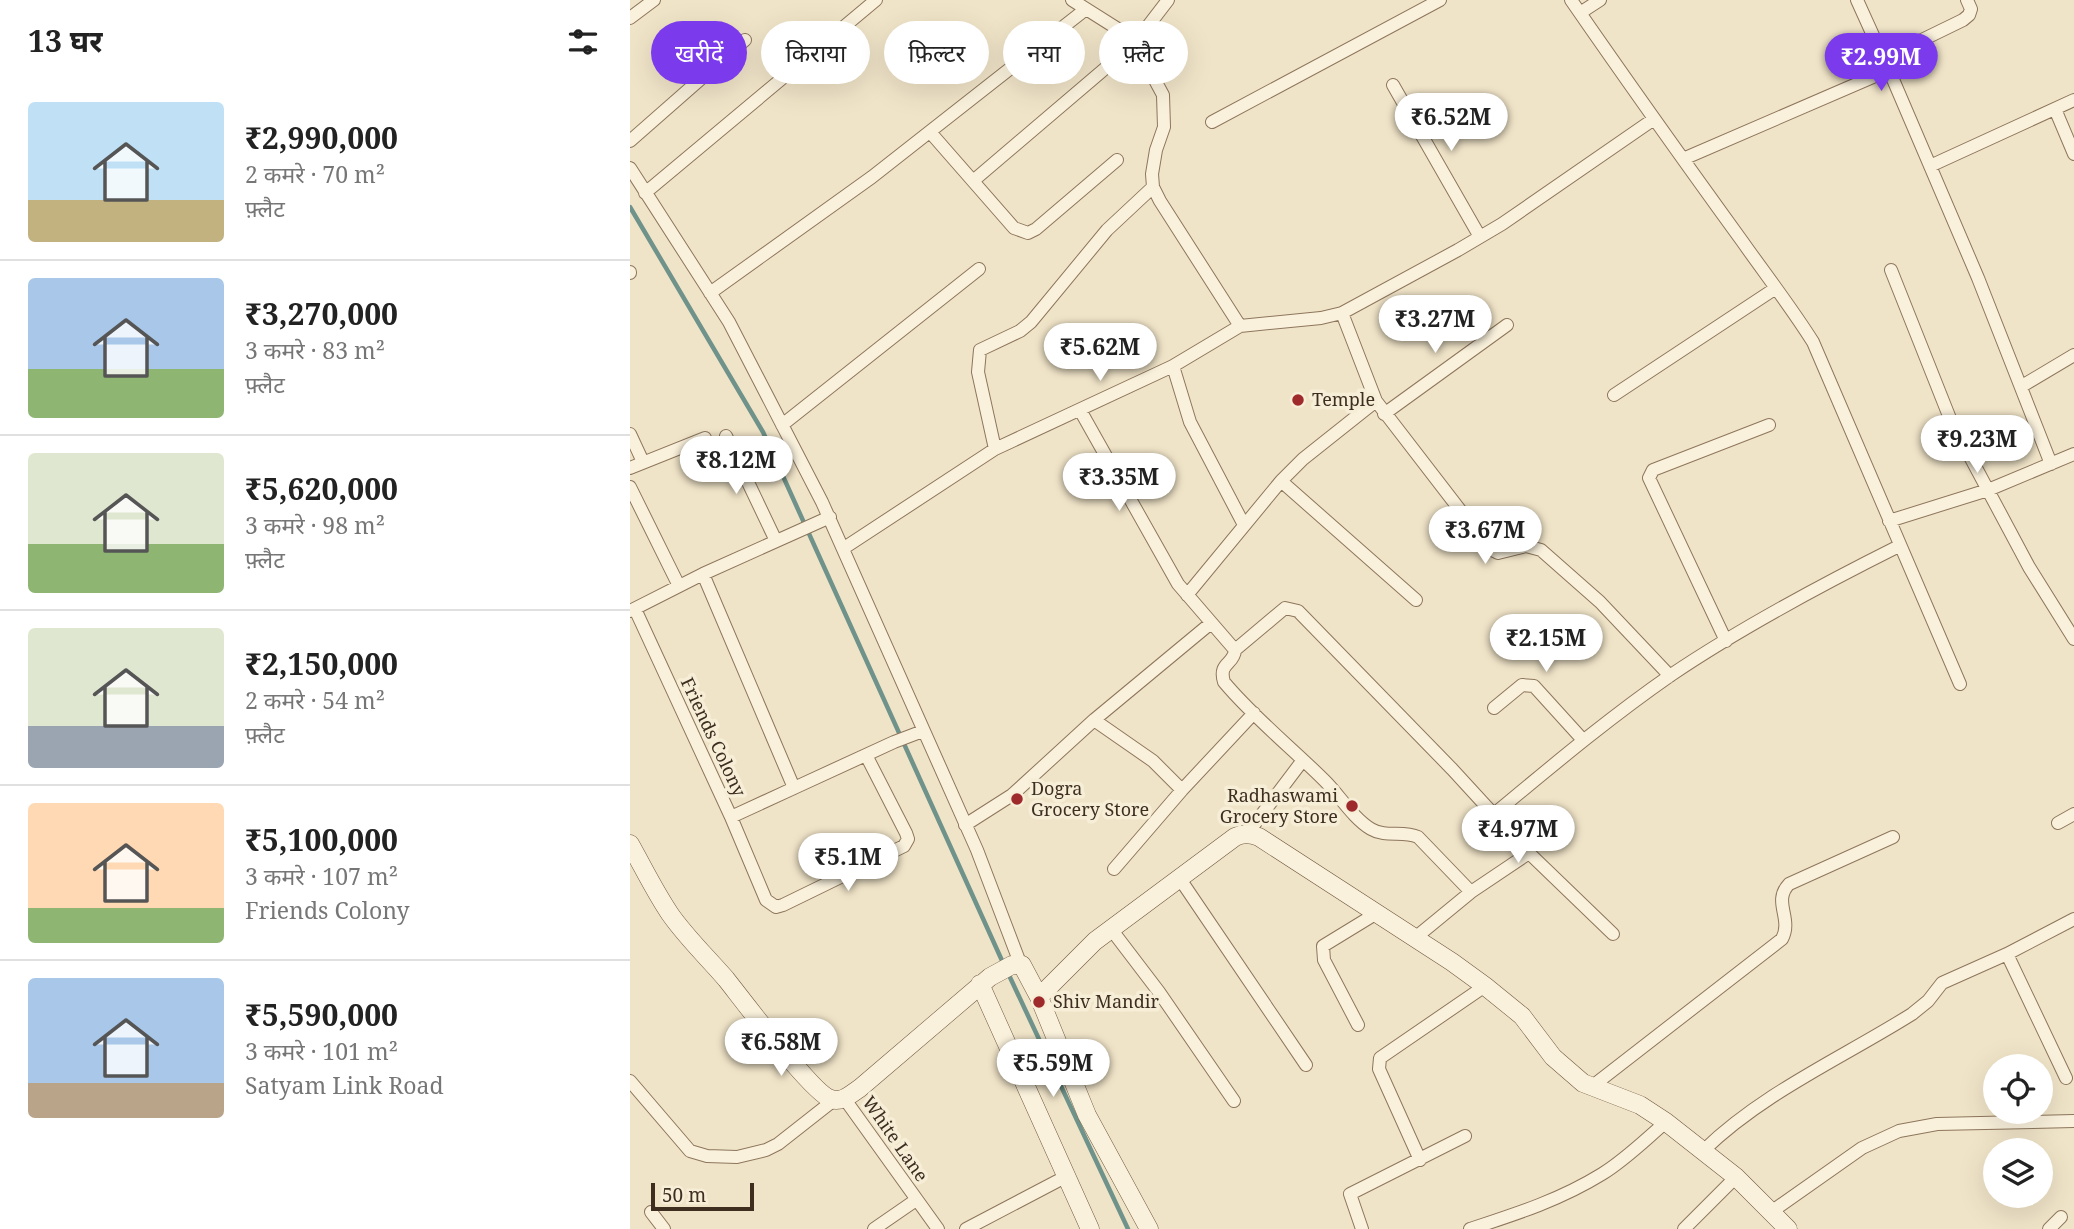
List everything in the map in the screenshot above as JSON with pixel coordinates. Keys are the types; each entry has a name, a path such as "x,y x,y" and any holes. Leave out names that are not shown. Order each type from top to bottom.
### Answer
{"main road":[{"path":"1039,997 1095,941 1235,837 1247,834 1259,837 1485,986 1522,1016 1553,1057 1590,1088 1640,1105 1666,1122 1736,1177 1788,1229"},
{"path":"630,844 658,894 683,931 823,1095 839,1099 867,1083 985,981 1016,964 1025,968 1087,1115 1149,1229"},
{"path":"985,981 1090,1229"}],"street":[{"path":"630,18 654,0"},
{"path":"645,193 876,0"},
{"path":"1072,0 1106,21"},
{"path":"1152,21 1168,0"},
{"path":"1212,122 1440,0"},
{"path":"1571,0 1813,342 1960,684"},
{"path":"1580,13 1600,0"},
{"path":"1857,0 2022,386 2051,464"},
{"path":"1683,159 1886,64 1963,20 1971,9 1967,0"},
{"path":"710,293 854,190 1086,9"},
{"path":"973,181 1099,74"},
{"path":"630,141 695,84"},
{"path":"1157,84 1163,95 1164,127 1156,150 1153,187 1240,326"},
{"path":"1393,85 1480,237"},
{"path":"1930,166 2074,100"},
{"path":"2055,109 2074,154"},
{"path":"844,548 995,449 1173,366 1240,326 1321,318 1342,313 1480,237 1654,119"},
{"path":"930,132 1014,228 1028,233 1117,160"},
{"path":"630,167 729,322 830,517 965,825 1016,964"},
{"path":"995,449 978,372 980,350 1020,331 1031,322 1107,230 1153,187"},
{"path":"782,425 979,269"},
{"path":"1891,270 1951,421 2029,568 2074,639"},
{"path":"1614,395 1776,288"},
{"path":"1342,313 1376,401 1384,414 1490,549 1498,553 1534,546 1541,550 1600,602 1670,676"},
{"path":"1384,414 1507,325"},
{"path":"2022,386 2074,355"},
{"path":"1173,366 1190,422 1244,525"},
{"path":"1187,595 1281,481 1303,459 1376,401"},
{"path":"1080,410 1178,584 1235,650"},
{"path":"1726,640 1649,478 1653,470 1769,425"},
{"path":"630,434 643,462"},
{"path":"726,436 776,541"},
{"path":"630,468 705,438"},
{"path":"1889,521 1988,489 2074,454"},
{"path":"1281,481 1416,600"},
{"path":"630,486 679,586"},
{"path":"632,610 703,574 830,517"},
{"path":"1494,814 1583,740 1670,676 1726,640 1899,546"},
{"path":"703,574 794,788"},
{"path":"1471,892 1418,836 1380,833 1368,827 1230,689 1222,674 1223,668 1235,655 1235,650 1285,608 1298,611 1529,853 1613,933"},
{"name":"Friends Colony","path":"632,610 731,817 923,731"},
{"path":"965,825 1012,795 1094,720 1211,623"},
{"path":"1494,708 1522,685 1534,685 1583,740"},
{"path":"1114,869 1182,790 1254,713"},
{"path":"1094,720 1153,761 1182,790"},
{"path":"731,817 766,900 776,907 783,905 904,846 908,839 866,755"},
{"path":"1247,834 1303,760"},
{"path":"2058,823 2074,814"},
{"path":"1590,1088 1782,939 1786,926 1782,892 1789,884 1893,837"},
{"path":"1415,938 1471,892 1529,853"},
{"path":"1180,879 1306,1065"},
{"path":"1358,1025 1324,960 1323,946 1377,913"},
{"path":"1704,1150 1771,1096 1912,1014 1928,1001 1942,983 2007,954 2074,919"},
{"path":"1111,929 1159,992 1234,1101"},
{"path":"2007,954 2066,1077"},
{"path":"1420,1160 1379,1069 1380,1058 1485,986"},
{"path":"631,1086 690,1151 708,1156 737,1157 766,1150 839,1099"},
{"name":"White Lane","path":"839,1099 938,1229"},
{"path":"1771,1212 1862,1148 1899,1131 1937,1124 2074,1121"},
{"path":"1470,1229 1533,1209 1574,1190 1603,1174 1666,1122"},
{"path":"1362,1229 1350,1194 1465,1136"},
{"path":"967,1229 1067,1176"},
{"path":"1684,1229 1736,1177"},
{"name":"White Lane","path":"874,1229 916,1200"},
{"path":"651,1212 664,1229"},
{"path":"2049,1229 2061,1217"}],"waterway":[{"path":"630,207 763,432 1004,965"},
{"path":"1008,973 1128,1229"}],"place":[{"name":"Temple","path":"1298,400"},
{"name":"Dogra Grocery Store","path":"1017,799"},
{"name":"Radhaswami Grocery Store","path":"1352,806"},
{"name":"Shiv Mandir","path":"1039,1002"}]}
